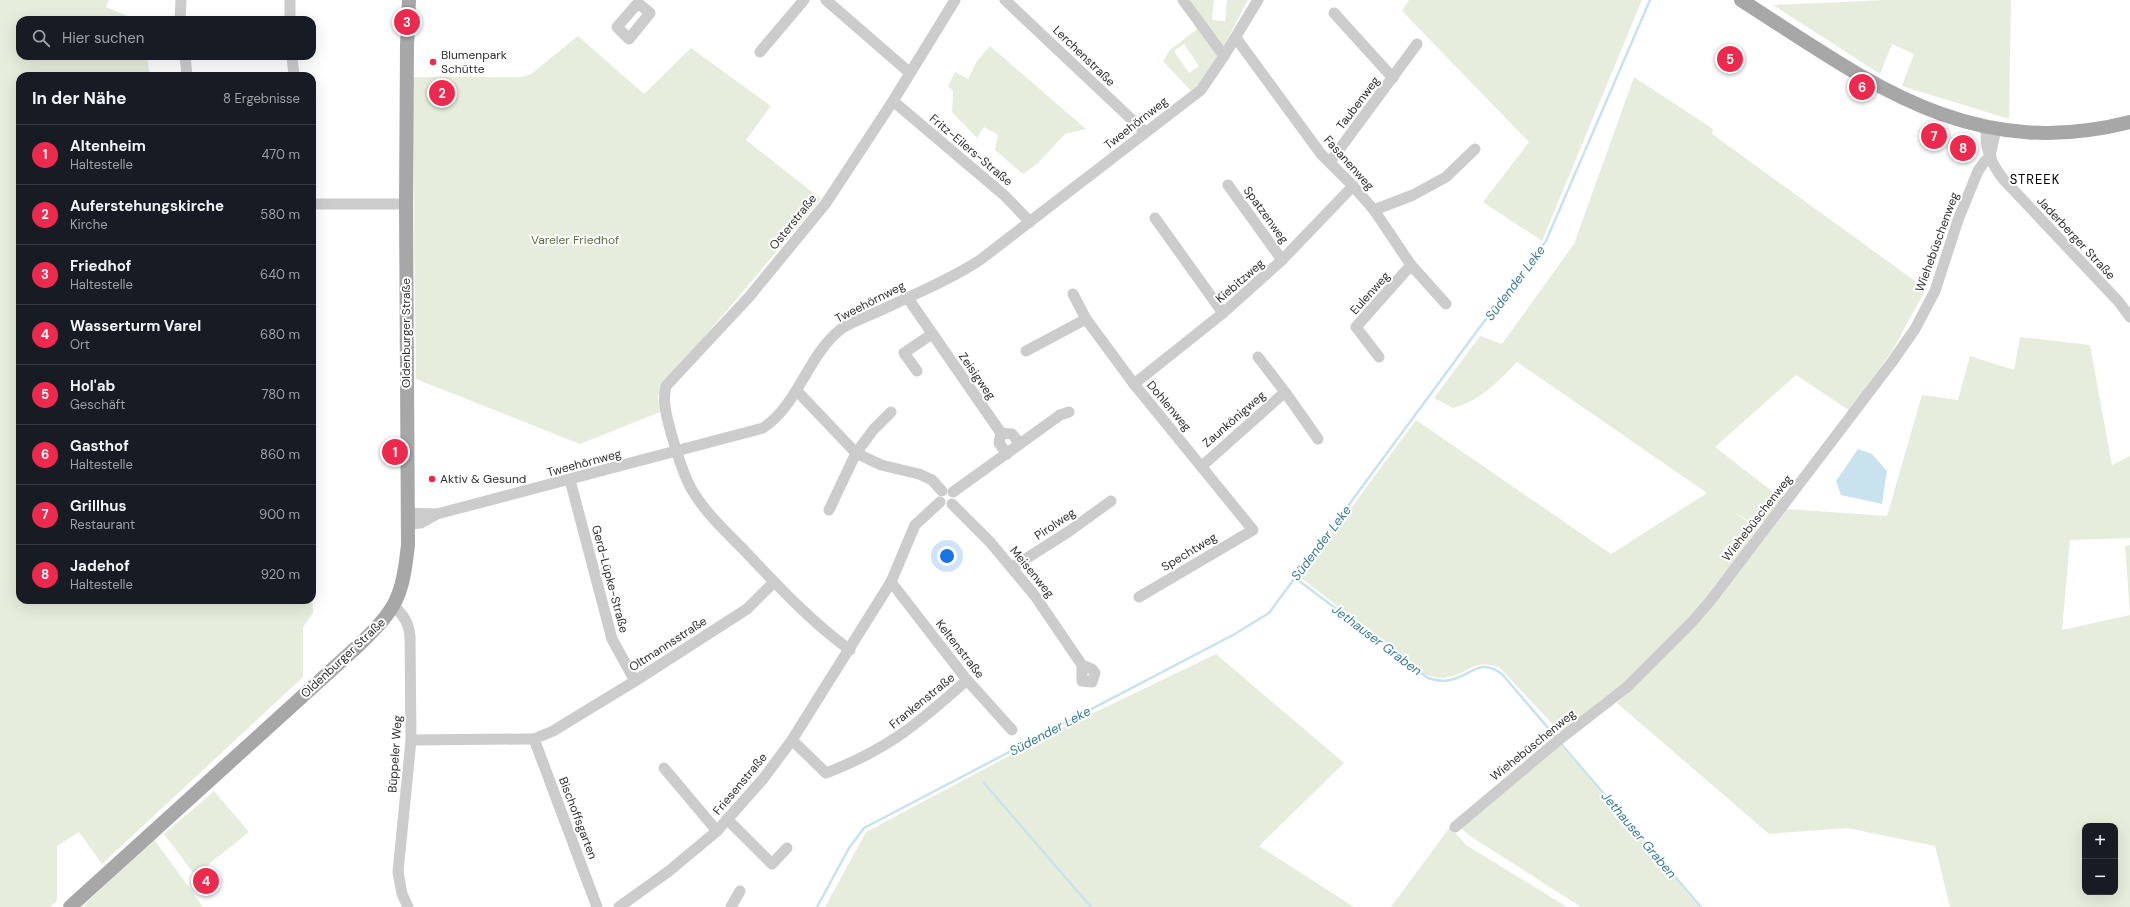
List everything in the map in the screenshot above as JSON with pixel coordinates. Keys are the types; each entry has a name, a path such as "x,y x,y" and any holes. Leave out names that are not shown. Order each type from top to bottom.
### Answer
{"main road":[{"name":"Oldenburger Straße","path":"70,907 354,651 387,618 394,606 405,572 407,518 406,204 407,37 409,0"},
{"path":"1741,0 1854,72 1897,96 1949,118 1992,128 2023,132 2077,132 2130,122"}],"street":[{"path":"180,16 181,0"},
{"path":"290,0 290,16"},
{"path":"760,52 804,0"},
{"path":"826,0 910,73"},
{"name":"Osterstraße","path":"677,452 664,406 666,386 749,297 826,203 893,101 955,0"},
{"name":"Lerchenstraße","path":"1005,0 1145,132"},
{"path":"1183,0 1224,56"},
{"name":"Tweehörnweg","path":"407,518 437,514 677,452 763,428 774,421 797,391 824,346 843,328 964,270 1030,222 1201,90 1236,38 1258,0"},
{"name":"Taubenweg","path":"1334,13 1393,78"},
{"name":"Fasanenweg","path":"1236,38 1321,154 1354,186 1374,210 1411,265 1446,304"},
{"name":"Taubenweg","path":"1330,162 1417,44"},
{"path":"185,60 187,72"},
{"path":"292,60 294,72"},
{"name":"Fritz-Eilers-Straße","path":"893,101 1004,195 1030,222"},
{"path":"1990,157 1992,128"},
{"path":"1374,210 1412,195 1446,177 1475,149"},
{"name":"Jaderberger Straße","path":"1990,157 2004,180 2118,301 2130,317"},
{"name":"Wiehebüschenweg","path":"1455,826 1555,743 1627,687 1658,658 1712,600 1892,362 1915,329 1935,291 1958,220 1978,171 1990,157"},
{"name":"Spatzenweg","path":"1228,186 1282,260"},
{"name":"Kiebitzweg","path":"1134,384 1223,313 1282,260 1354,186"},
{"path":"316,204 406,204"},
{"path":"1155,218 1223,313"},
{"name":"Eulenweg","path":"1379,357 1356,327 1411,265"},
{"name":"Dohlenweg","path":"1072,294 1086,319 1134,384 1253,530"},
{"name":"Zeisigweg","path":"907,297 1001,433 999,443 1007,454"},
{"path":"1026,351 1086,319"},
{"path":"917,371 904,353 932,334"},
{"name":"Zaunkönigweg","path":"1258,357 1285,392 1318,440"},
{"name":"Meisenweg","path":"797,391 856,453 881,466 920,474 932,480 949,496 1013,567 1046,611 1082,665"},
{"name":"Zaunkönigweg","path":"1202,466 1285,392"},
{"path":"829,510 856,453 874,429 891,412"},
{"path":"949,496 1060,415 1069,412"},
{"name":"Zeisigweg","path":"1001,433 1012,434 1020,444"},
{"path":"677,452 686,477 698,500 774,582 823,630 850,650"},
{"name":"Gerd-Lüpke-Straße","path":"570,480 612,639 635,681"},
{"name":"Friesenstraße","path":"619,907 668,871 717,831 753,792 792,740 850,650 891,582 915,525 940,502 944,505 949,496"},
{"name":"Pirolweg","path":"1013,567 1068,532 1112,501"},
{"name":"Spechtweg","path":"1139,597 1253,530"},
{"name":"Oltmannsstraße","path":"411,740 534,739 553,731 635,681 747,609 774,582"},
{"name":"Keltenstraße","path":"891,582 967,680 1012,730"},
{"name":"Büppeler Weg","path":"394,606 405,617 409,625 411,740 398,872 402,894 408,907"},
{"name":"Frankenstraße","path":"792,740 826,773 857,761 890,743 923,720 967,680"},
{"name":"Bischoffsgarten","path":"534,739 597,907"},
{"path":"664,768 717,831"},
{"path":"727,819 772,864 787,848"},
{"path":"731,907 740,891"}],"green space":[{"path":"0,0 109,0 106,7 127,16 16,16 16,60 148,60 149,72 16,72 16,604 313,604 313,613 303,627 303,677 102,864 79,832 57,846 57,901 50,907 0,907"},
{"path":"1190,0 1214,0 1212,20 1225,21 1227,0 1248,0 1216,60 1192,92 1163,61 1170,50 1205,23","holes":["1184,44 1199,66 1189,73 1174,51"]},
{"path":"1409,0 1642,0 1542,241 1483,202 1529,142 1402,11"},
{"path":"1886,0 2011,0 2009,119 1902,86 1914,54 1892,44 1880,74 1773,5"},
{"name":"Vareler Friedhof","path":"578,36 644,94 691,48 771,106 746,140 821,199 663,386 658,396 660,412 580,444 416,379 412,77 522,77 531,74"},
{"path":"990,46 1086,129 1065,134 1037,164 1023,174 995,150 998,135 984,127 977,138 952,112 953,91 948,86 955,72 968,79 977,61"},
{"path":"1634,77 1713,129 1712,134 1926,289 1892,351 1850,411 1796,375 1715,447 1785,501 1757,527 1732,510 1757,529 1729,572 1679,632 1643,669 1617,692 1560,732 1499,667 1490,665 1477,666 1462,673 1445,678 1437,678 1426,675 1300,577 1416,420 1611,554 1707,493 1517,362 1488,390 1472,401 1463,405 1453,408 1434,398 1480,336 1502,344 1574,244"},
{"path":"2020,337 2090,345 2112,465 2130,456 2130,538 2070,540 2062,630 2130,615 2130,907 1950,907 1935,846 1847,828 1769,834 1617,703 1704,615 1787,509 1887,516 1922,395 1958,400 1970,356 2014,370"},
{"path":"2130,545 2130,614 2125,546"},
{"path":"1216,654 1344,763 1259,846 1354,907 825,907 866,832 1052,733"},
{"path":"1560,745 1699,907 1581,907 1470,836 1459,826"},
{"path":"214,791 249,832 195,875 164,834"},
{"path":"1450,827 1466,845 1567,907 1391,907"},
{"path":"154,839 203,907 85,907 84,905"}],"water":[{"path":"1858,449 1872,454 1887,471 1882,504 1841,495 1836,481"}],"waterway":[{"name":"Südender Leke","path":"817,907 849,848 864,828 1233,635 1269,613 1480,327 1546,241 1650,0"},
{"name":"Jethauser Graben","path":"1294,577 1428,678 1447,681 1458,678 1481,667 1494,669 1502,674 1555,736"},
{"name":"Jethauser Graben","path":"1562,745 1701,907"},
{"path":"984,783 1091,907"}],"place":[{"name":"Friedhof","path":"407,22"},
{"name":"Hol'ab","path":"1730,59"},
{"name":"Blumenpark Schütte","path":"433,62"},
{"name":"Gasthof","path":"1862,87"},
{"name":"Auferstehungskirche","path":"442,93"},
{"name":"Grillhus","path":"1934,136"},
{"name":"Jadehof","path":"1963,148"},
{"name":"Altenheim","path":"395,452"},
{"name":"Aktiv & Gesund","path":"432,479"},
{"name":"Wasserturm Varel","path":"206,881"}],"district":[{"name":"STREEK","path":"2035,179"}]}
